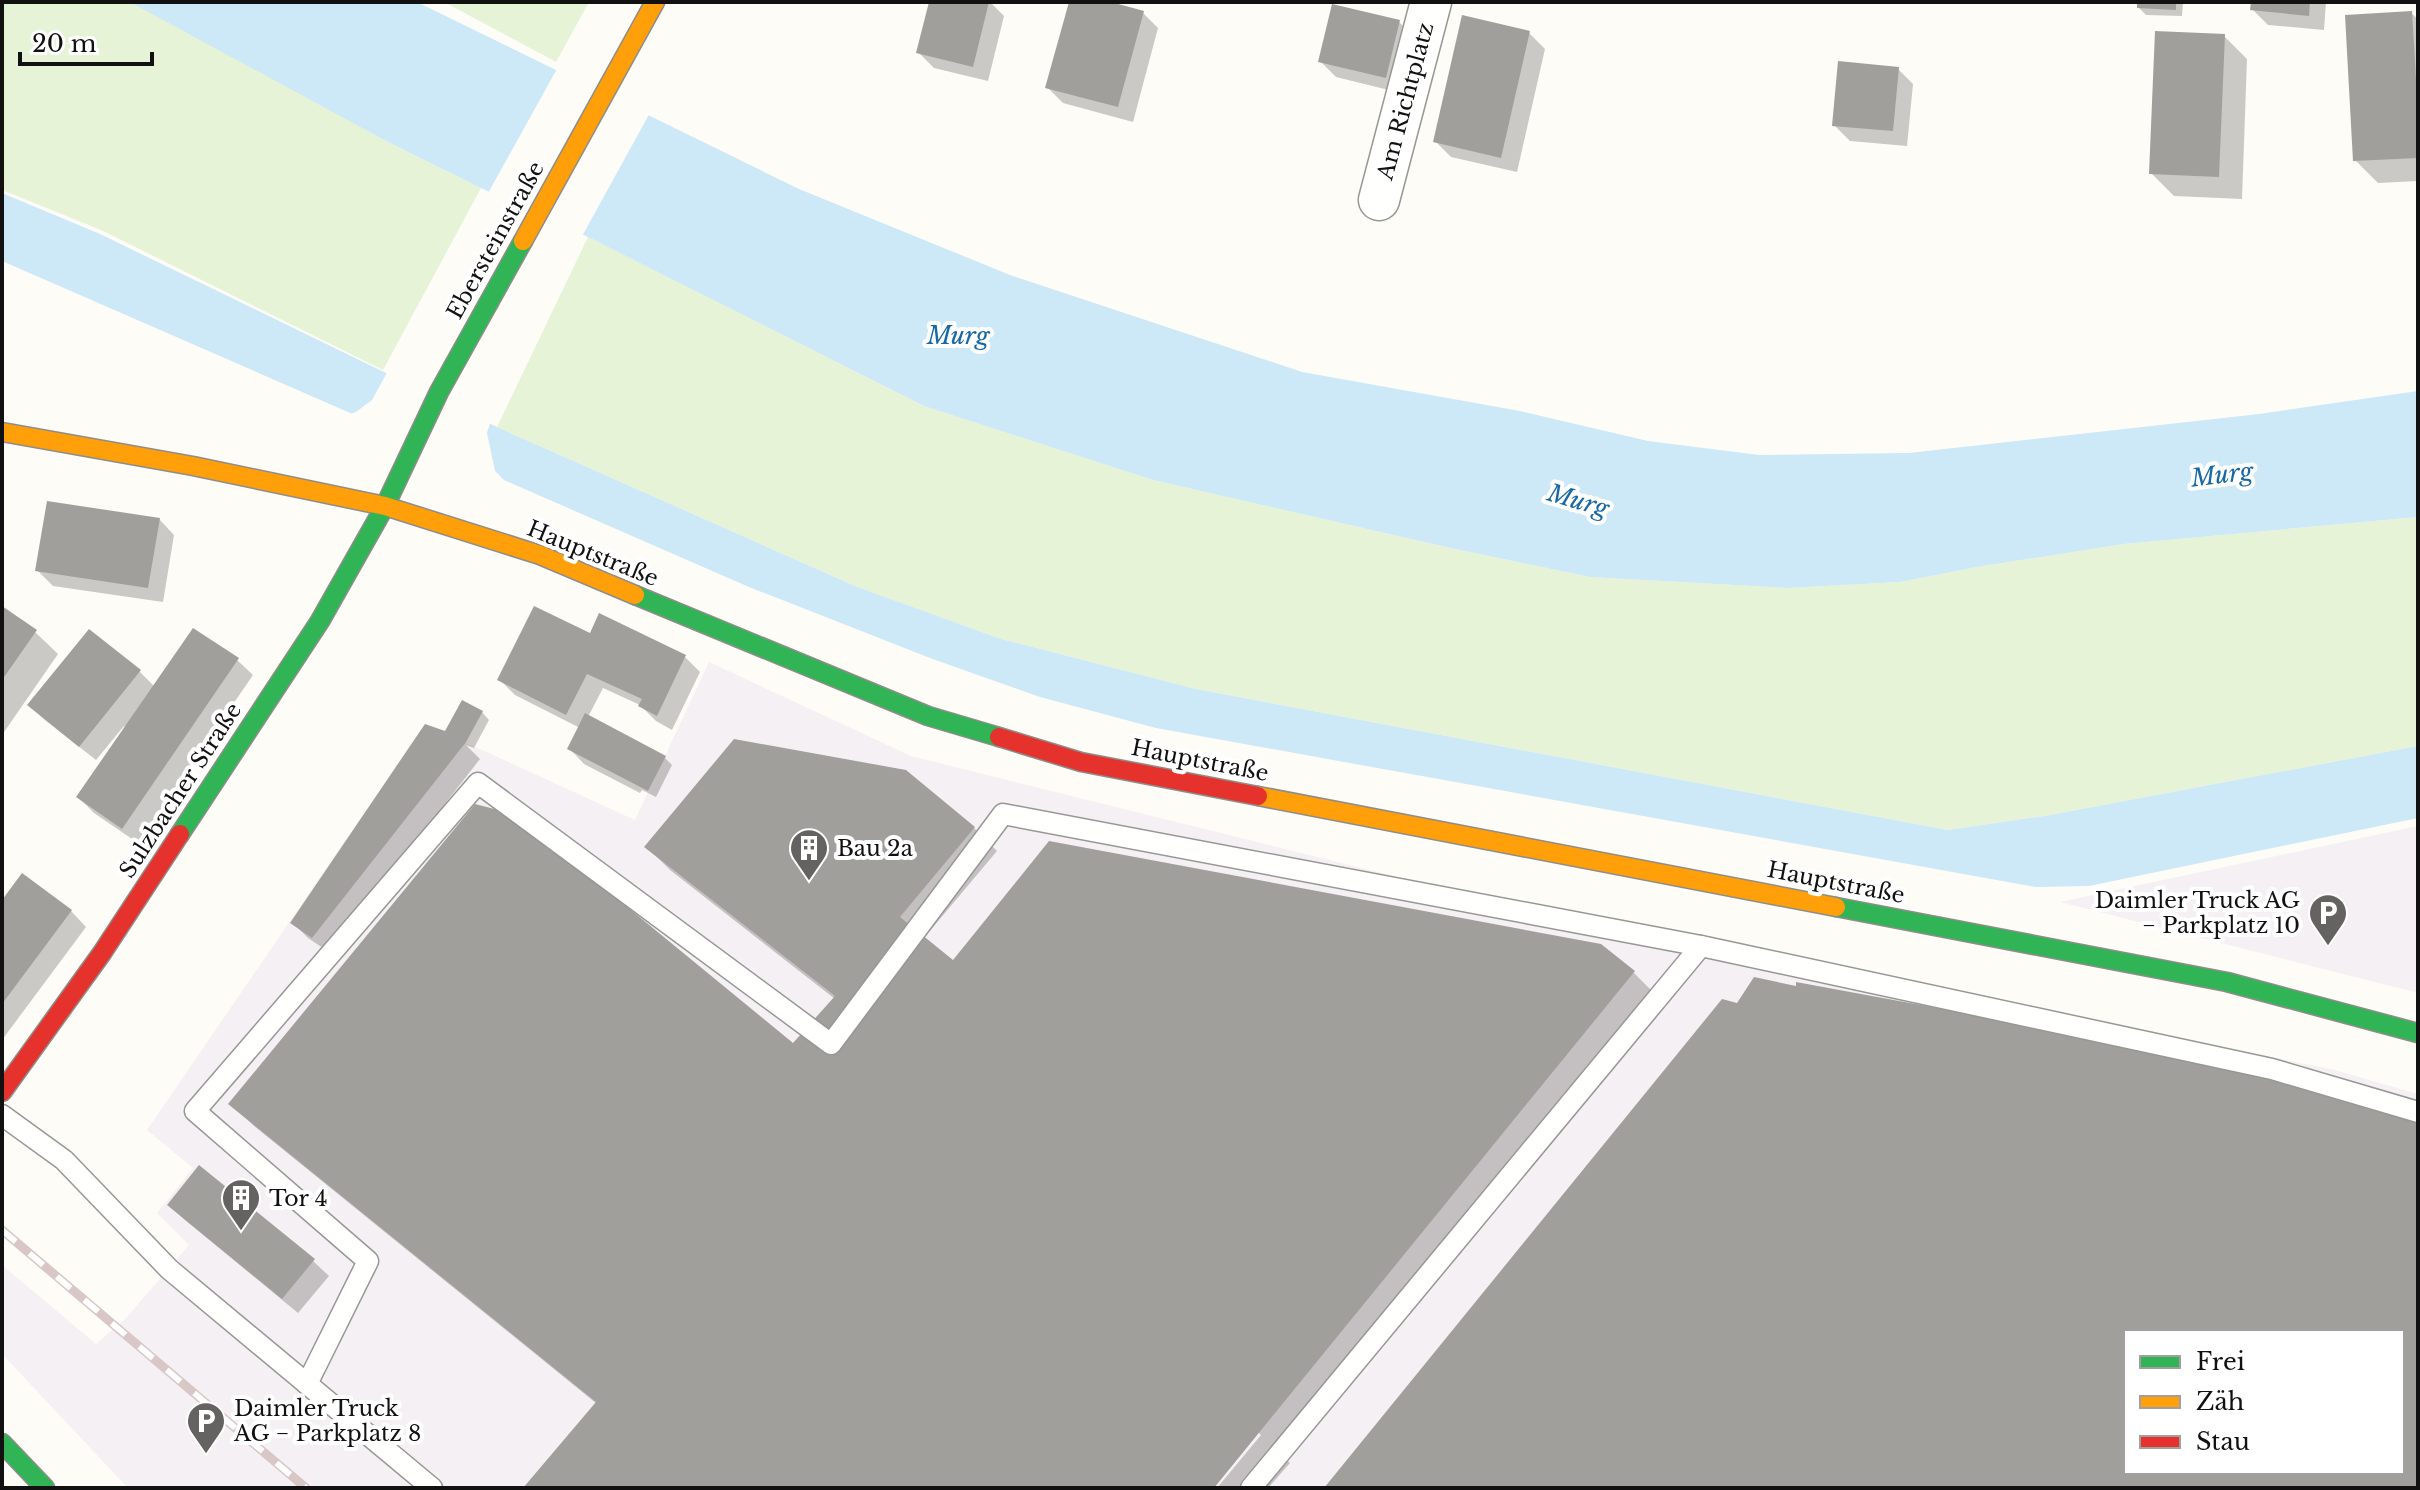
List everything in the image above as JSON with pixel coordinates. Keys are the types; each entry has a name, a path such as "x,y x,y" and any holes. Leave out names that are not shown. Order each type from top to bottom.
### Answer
{"street":[{"name":"Ebersteinstraße","path":"385,506 439,392 655,2"},
{"name":"Am Richtplatz","path":"1379,200 1431,2"},
{"name":"Hauptstraße","path":"2,432 193,466 385,506 540,555 928,716 1081,762 2227,982 2418,1033"},
{"name":"Sulzbacher Straße","path":"2,1092 102,953 311,634 385,506"},
{"path":"2,1443 45,1488"}],"lane":[{"path":"307,1384 368,1261 195,1111 478,783 831,1044 1003,814 1701,946 2272,1069 2418,1112"},
{"path":"1251,1488 1701,946"},
{"path":"2,1115 64,1160 169,1269 432,1488"}],"shaded area":[{"path":"709,662 911,756 1574,921 2331,1069 2418,1094 2418,1488 128,1488 2,1354 2,1265 96,1344 126,1318 189,1245 157,1213 193,1168 147,1130 425,724 635,820"},
{"name":"Daimler Truck AG − Parkplatz 10","path":"2418,826 2418,993 2060,902"}],"green space":[{"path":"2,2 134,2 386,141 481,188 383,370 101,230 2,190"},
{"path":"444,2 589,2 556,62"},
{"path":"588,237 924,406 1153,480 1590,577 1788,588 1900,582 2124,544 2418,517 2418,746 2050,815 1948,830 1196,689 1001,639 855,586 497,427"}],"water":[{"name":"Murg","path":"130,2 417,2 799,189 1010,275 1302,372 1520,411 1648,441 1759,455 1909,453 2259,414 2418,391 2418,517 2124,544 1900,582 1788,588 1590,577 1446,547 1153,480 924,406 588,237 386,141"},
{"path":"2,193 100,234 497,427 855,586 1001,639 1196,689 1948,830 2050,815 2418,746 2418,818 2089,886 2036,887 1156,728 1040,697 930,658 749,587 2,261"}],"pier":[{"path":"558,67 651,111 581,238 487,195"},
{"path":"389,369 491,420 487,433 495,471 513,489 346,416 372,400"}],"building":[{"path":"929,2 989,2 973,67 916,53"},
{"path":"1069,2 1111,2 1144,11 1118,107 1045,88"},
{"path":"2137,2 2176,2 2176,10 2137,8"},
{"path":"2251,2 2310,2 2309,16 2250,10"},
{"path":"1332,4 1400,20 1386,78 1318,62"},
{"path":"2412,11 2418,158 2353,161 2345,15"},
{"path":"1462,15 1530,31 1501,158 1433,142"},
{"path":"2155,31 2225,34 2219,177 2149,174"},
{"path":"1838,61 1899,67 1893,131 1832,126"},
{"path":"47,501 160,518 148,588 35,571"},
{"path":"2,606 37,630 2,680"},
{"path":"534,606 590,633 599,613 686,655 657,716 638,706 642,699 587,674 566,715 497,680"},
{"path":"193,628 239,658 122,829 76,797"},
{"path":"89,629 141,670 79,747 27,705"},
{"path":"462,700 483,711 466,742 312,938 290,923 425,724 445,731"},
{"path":"585,713 666,756 648,791 567,749"},
{"path":"734,739 906,770 975,827 900,917 953,960 1049,841 1601,944 1635,971 1214,1488 523,1488 596,1402 228,1104 475,804 506,812 793,1043 835,996 644,847"},
{"path":"22,873 72,910 2,1004 2,900"},
{"path":"1754,977 1796,986 1796,982 2230,1062 2418,1110 2418,1488 1324,1488 1722,999 1737,1003"},
{"name":"Tor 4","path":"199,1165 315,1259 282,1299 167,1205"}],"railway":[{"path":"2,1230 306,1488"}],"traffic: fast":[{"path":"180,834 320,621 385,506 439,392 523,241"},
{"path":"635,595 928,716 999,737"},
{"path":"1836,907 2227,982 2418,1033"},
{"path":"2,1443 45,1488"}],"traffic: slow":[{"path":"523,241 655,2"},
{"path":"2,432 193,466 385,506 540,555 635,595"},
{"path":"1258,796 1836,907"}],"traffic: jam":[{"path":"999,737 1081,762 1258,796"},
{"path":"2,1092 102,953 180,834"}],"place":[{"name":"Bau 2a","path":"809,882"},
{"name":"Daimler Truck AG − Parkplatz 10","path":"2328,947"},
{"name":"Tor 4","path":"241,1232"},
{"name":"Daimler Truck AG − Parkplatz 8","path":"206,1455"}]}
